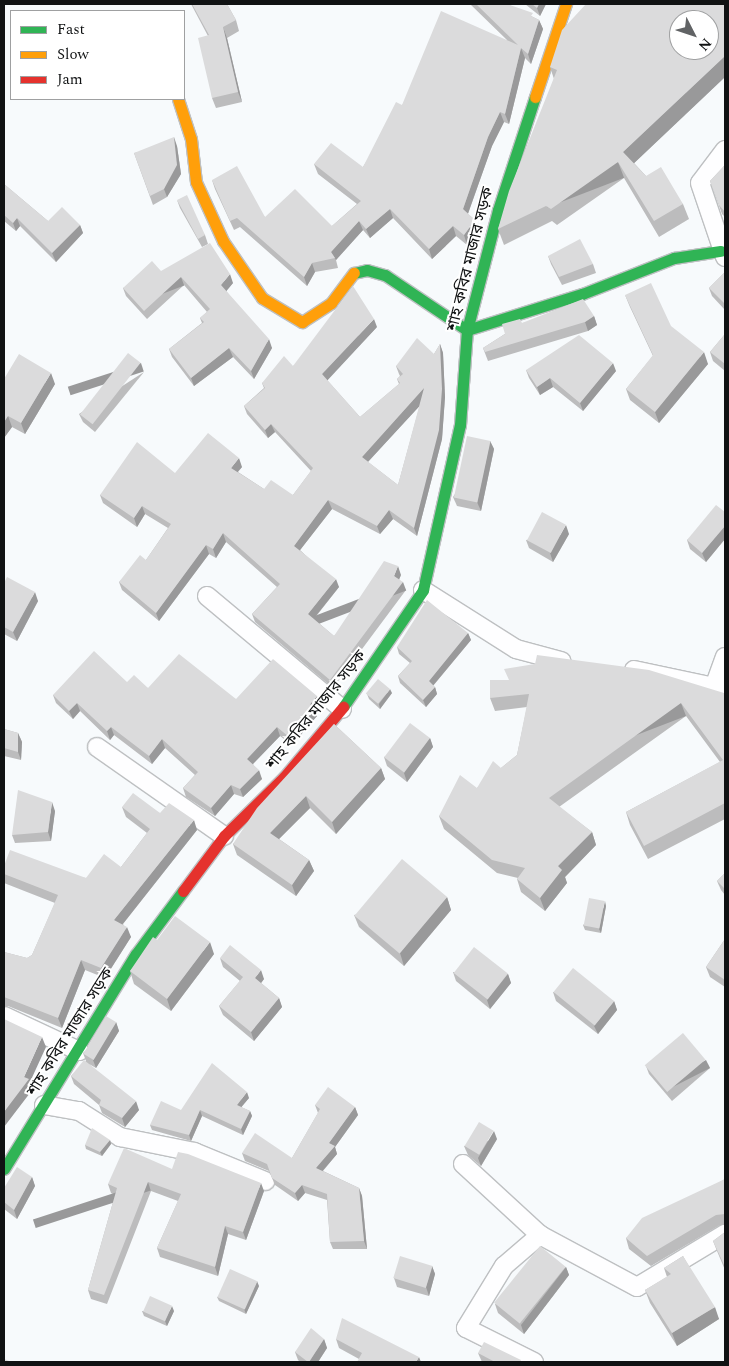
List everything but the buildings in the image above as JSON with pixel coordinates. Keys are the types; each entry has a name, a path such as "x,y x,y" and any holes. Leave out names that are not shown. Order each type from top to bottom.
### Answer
{"street":[{"name":"শাহ কবির মাজার সড়ক","path":"4,1169 79,1051 136,954 224,836 284,777 342,709 422,590 460,426 467,330 498,210 566,4"},
{"path":"178,100 191,139 196,182 223,241 262,298 302,322 314,318 332,303 354,274 367,270 385,275 467,330 582,294 674,258 722,254 700,183 725,150"},
{"path":"422,590 516,649 576,665"},
{"path":"207,596 342,709"},
{"path":"612,668 656,672 720,692 725,657"},
{"path":"97,747 224,836"},
{"path":"4,1016 79,1051"},
{"path":"44,1105 79,1111 120,1137 194,1152 265,1181"},
{"path":"463,1164 540,1235 637,1287 725,1234"},
{"path":"534,1362 466,1328 504,1266 540,1235"}],"traffic: fast":[{"path":"343,707 423,590 460,425 467,330 498,210 535,97"},
{"path":"354,273 367,270 385,275 467,330 582,294 674,258 720,251"},
{"path":"4,1169 136,954 183,891"}],"traffic: slow":[{"path":"535,97 566,4"},
{"path":"178,100 191,139 196,182 223,241 262,298 302,322 331,303 354,273"}],"traffic: jam":[{"path":"183,891 224,836 284,777 343,707"}]}
